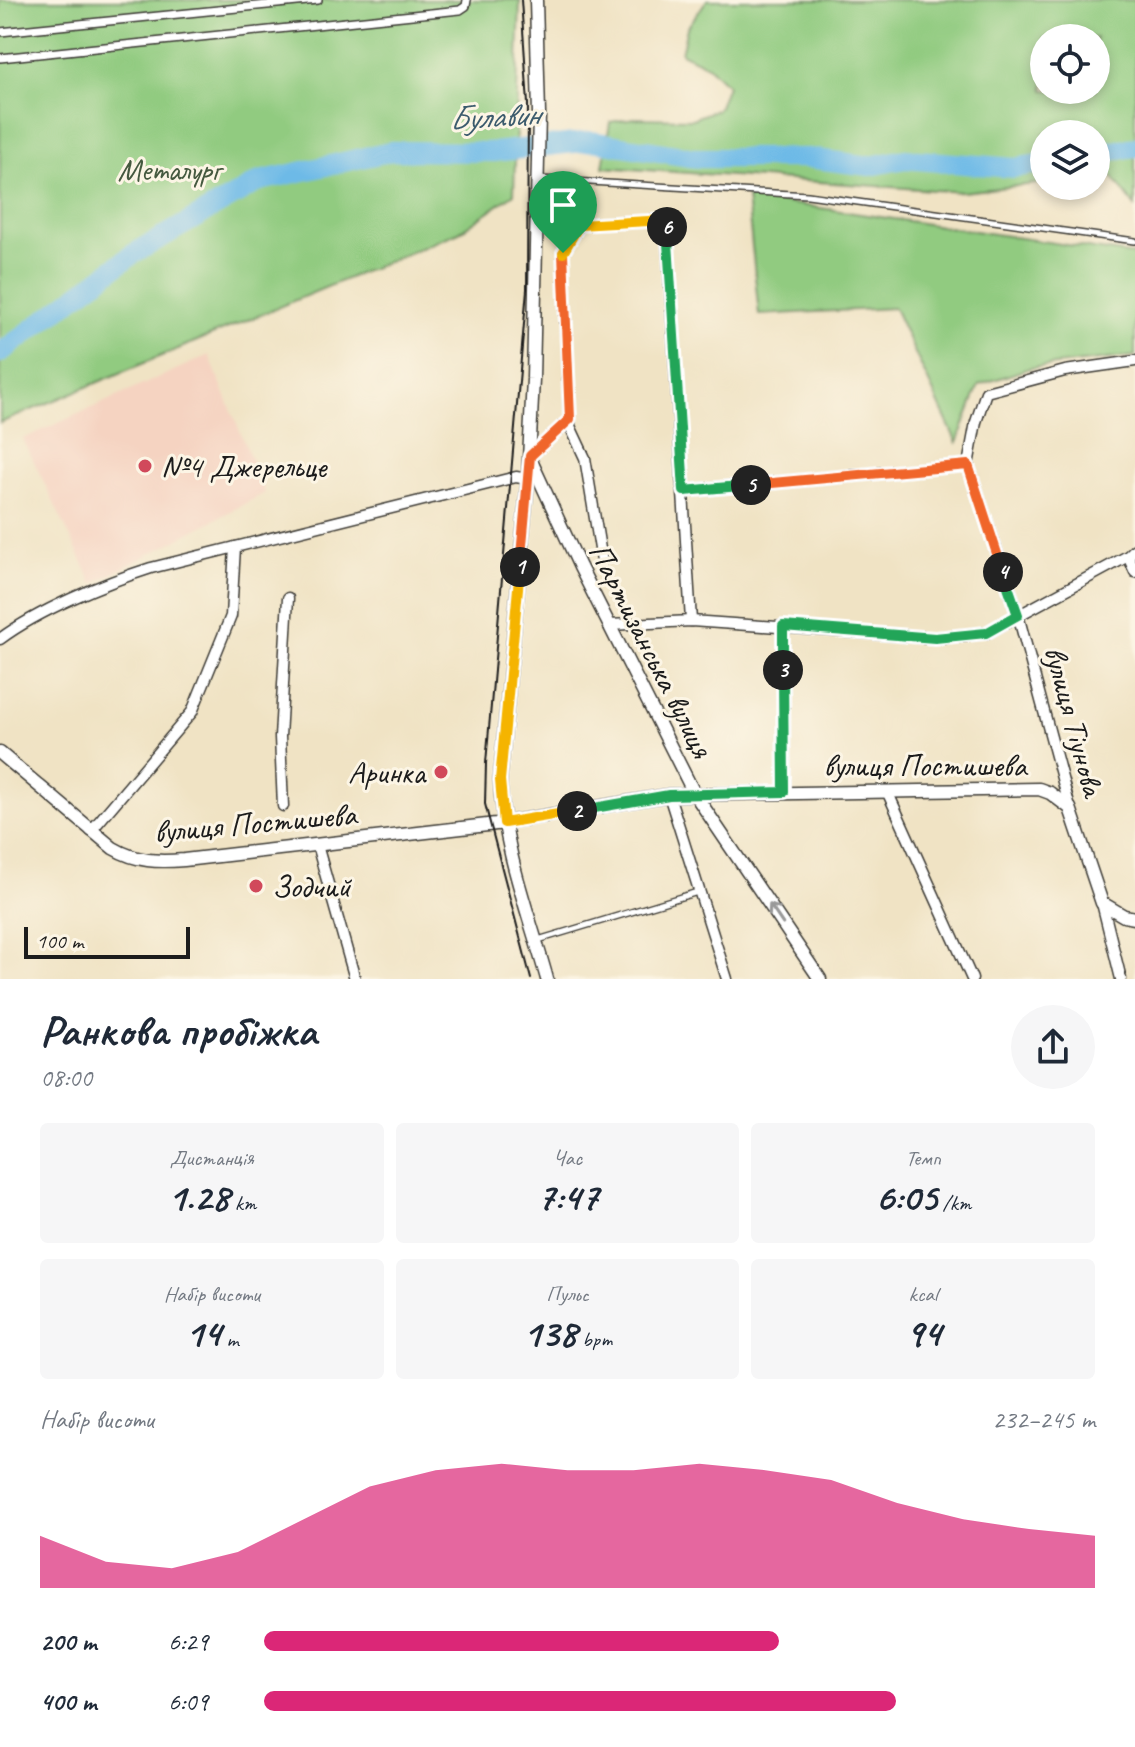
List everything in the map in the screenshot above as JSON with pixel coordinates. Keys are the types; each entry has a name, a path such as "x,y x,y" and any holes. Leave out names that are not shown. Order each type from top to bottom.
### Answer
{"street":[{"path":"0,32 318,0"},
{"path":"0,58 460,10 466,6 467,0"},
{"path":"536,0 538,174 530,456 500,780 504,823 547,979"},
{"name":"Партизанська вулиця","path":"602,561 585,458 570,426 563,253 579,225 666,220 684,491"},
{"name":"вулиця Тіунова","path":"1121,979 1102,903 1070,808 1018,615 968,465 976,422 986,392 1065,371 1135,361"},
{"path":"530,456 570,419"},
{"name":"Партизанська вулиця","path":"530,456 546,497 694,793 820,979"},
{"path":"691,621 684,491 968,465"},
{"path":"0,639 23,622 120,578 162,565 516,477 528,479"},
{"path":"91,831 192,712 231,616 235,547"},
{"path":"610,625 691,621 935,638 986,633 1132,553 1135,572"},
{"path":"283,806 280,737 288,598"},
{"path":"783,626 784,792"},
{"name":"вулиця Постишева","path":"0,753 91,831 124,855 148,861 184,860 504,823 694,793 1039,789 1059,798 1070,808"},
{"path":"887,791 972,979"},
{"path":"669,795 727,979"},
{"path":"317,845 355,979"},
{"path":"1102,903 1124,916 1135,918"}],"lane":[{"path":"538,174 808,195 1135,241"},
{"path":"537,940 701,891"}],"shaded area":[{"name":"№4 Джерельце","path":"209,355 265,493 93,584 23,439"}],"green space":[{"name":"Металург","path":"0,0 520,0 514,194 459,232 0,423"},
{"path":"707,0 1135,0 1135,207 1110,176 1110,120 1030,120 1030,185 962,192 603,167 610,122 634,118 692,119 718,109 727,85 708,66 681,53 687,28"},
{"path":"747,197 1135,255 1135,356 1030,368 979,385 957,443 894,308 759,315"}],"waterway":[{"name":"Булавин","path":"0,353 133,254 260,181 392,151 494,152 592,141 695,158 808,158 870,166 905,159 1014,168 1030,165"},
{"name":"Булавин","path":"1110,151 1135,147"}],"tram line":[{"path":"521,0 528,104 527,289 485,804 531,979"}],"place":[{"name":"№4 Джерельце","path":"145,466"},
{"name":"Аринка","path":"441,772"},
{"name":"Зодчий","path":"256,886"}],"route":[{"path":"666,220 684,491 968,465 1018,615 986,633 935,638 783,626 784,792 669,795 504,823 500,780 530,456 570,419 563,253 579,225 666,220"}]}
